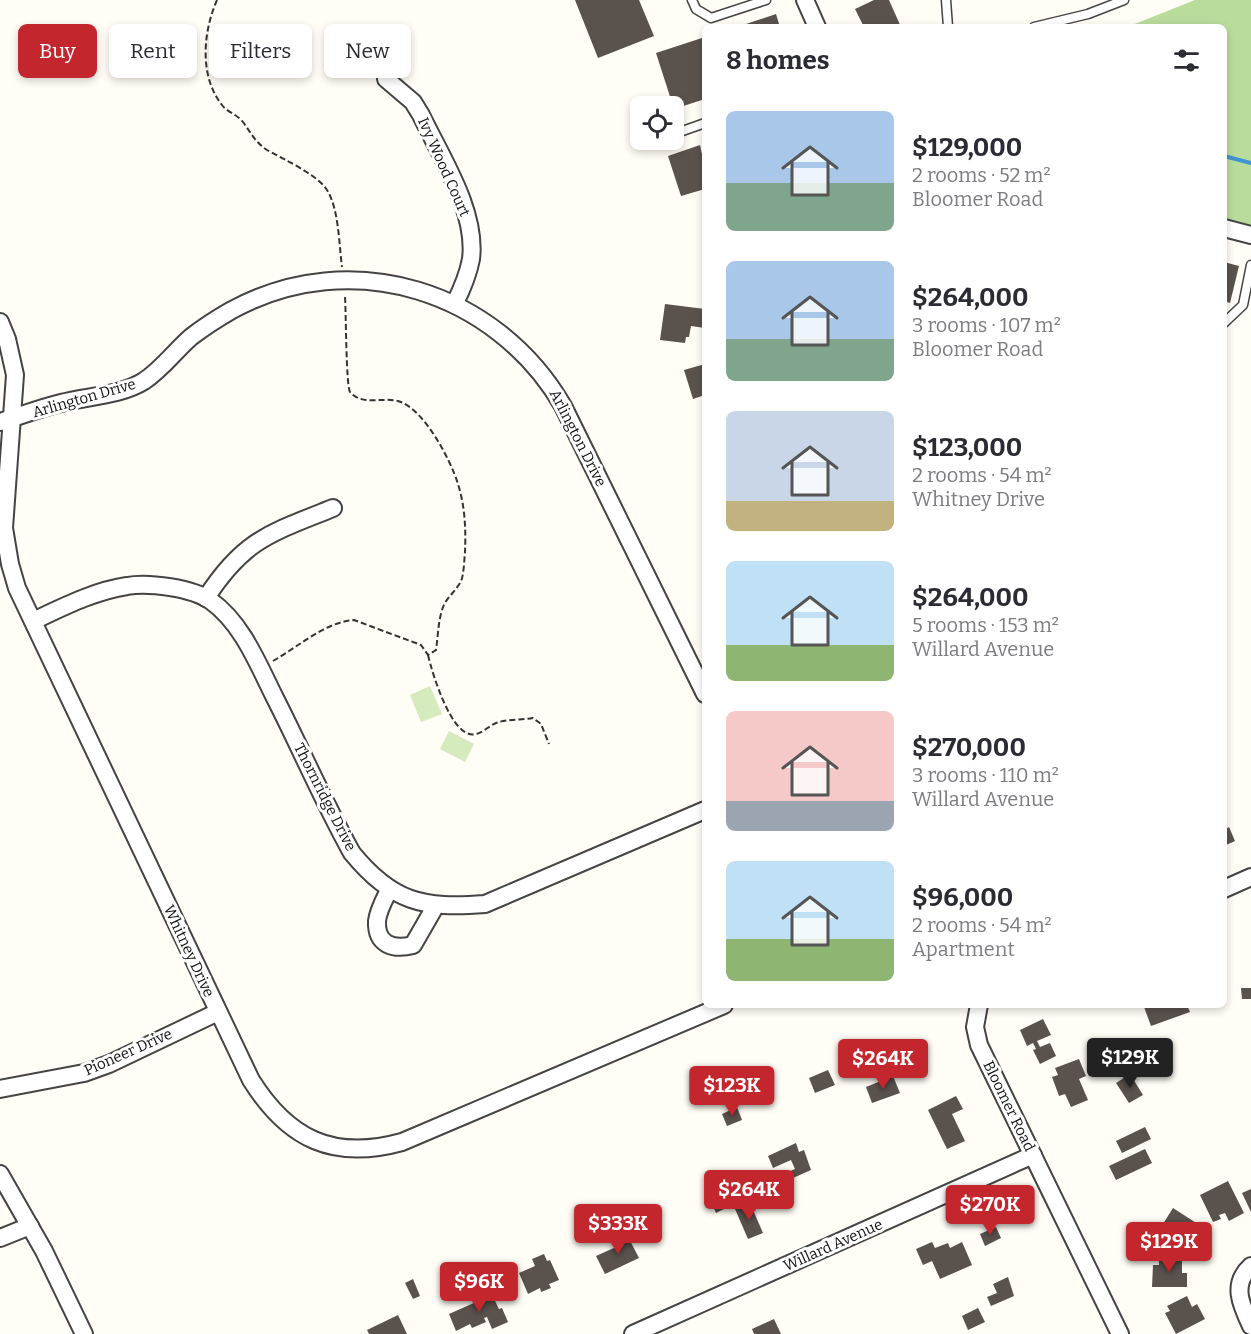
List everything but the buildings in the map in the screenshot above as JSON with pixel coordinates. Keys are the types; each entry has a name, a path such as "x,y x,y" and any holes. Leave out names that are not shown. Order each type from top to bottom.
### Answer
{"street":[{"path":"805,0 816,24"},
{"name":"Ivy Wood Court","path":"386,79 413,102 464,207 469,225 471,259 466,279 455,303"},
{"path":"1227,229 1251,235"},
{"name":"Arlington Drive","path":"6,420 60,403 122,390 143,381 190,338 212,322 261,296 284,289 344,280 377,282 420,290 455,303 485,321 511,342 549,381 702,688"},
{"name":"Whitney Drive","path":"0,322 7,339 15,375 6,420 4,528 17,588 250,1080 265,1102 284,1122 320,1142 340,1148 361,1150 380,1148 402,1142 717,1008"},
{"path":"206,598 226,569 256,541 273,531 333,508"},
{"name":"Thornridge Drive","path":"33,621 84,598 108,589 129,585 164,587 188,592 211,601 242,633 352,853 366,871 389,890 411,899 452,907 484,904 702,811"},
{"path":"1227,888 1251,877"},
{"path":"389,890 377,920 378,932 391,947 400,949 413,945 436,905"},
{"name":"Bloomer Road","path":"978,1008 975,1027 979,1045 1120,1334"},
{"name":"Pioneer Drive","path":"0,1089 84,1073 109,1064 218,1012"},
{"name":"Willard Avenue","path":"633,1334 1033,1155"},
{"path":"0,1174 66,1294 84,1334"},
{"path":"0,1239 30,1226"},
{"path":"1251,1266 1243,1274 1239,1287 1241,1305 1251,1326"}],"lane":[{"path":"692,0 696,9 711,18 766,0"},
{"path":"946,0 948,24"},
{"path":"1046,24 1088,14 1124,0"},
{"path":"684,130 702,124"},
{"path":"1227,320 1243,304 1251,265"}],"path":[{"path":"217,0 212,12 206,46 207,75 213,92 223,107 243,121 248,132 264,148 299,167 327,189 334,207 344,280 348,388 353,395 359,398 398,401 420,416 431,430 458,483 464,510 465,552 461,582 442,608 436,650 428,655"},
{"path":"260,668 342,621 354,620 421,645 428,655 444,703 462,730 470,735 477,734 498,722 533,718 541,724 549,744"}],"green space":[{"path":"1195,0 1251,0 1251,235 1227,229 1227,24 1135,24"},
{"path":"430,686 442,714 421,722 410,695"},
{"path":"449,731 474,744 465,762 440,749"}],"waterway":[{"path":"1227,157 1251,163"}]}
